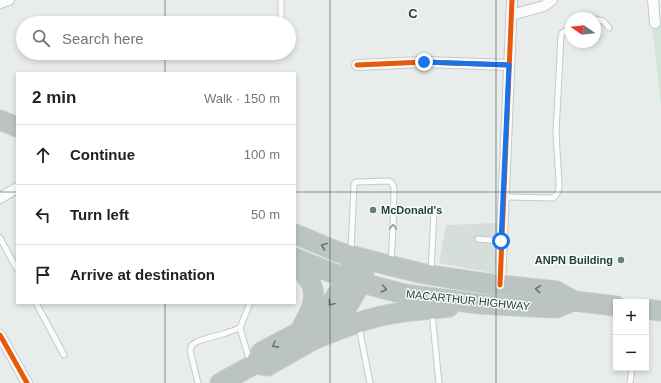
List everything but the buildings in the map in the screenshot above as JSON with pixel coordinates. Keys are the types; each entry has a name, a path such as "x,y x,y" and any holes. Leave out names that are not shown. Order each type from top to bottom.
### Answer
{"highway":[{"path":"0,120 16,127"},
{"name":"MACARTHUR HIGHWAY","path":"296,234 338,252 430,275 556,291 574,301 613,306"},
{"path":"226,382 253,365 267,366 307,335 339,319 346,309 354,281 357,257"},
{"name":"MACARTHUR HIGHWAY","path":"296,258 354,281 404,294 480,304 534,308 556,308 574,301"},
{"path":"296,264 310,282 314,296 307,335"},
{"path":"307,335 348,326 381,316 480,304"},
{"path":"649,309 661,311"}],"street":[{"path":"0,3 9,0"},
{"path":"500,285 512,0"},
{"path":"511,14 544,6 552,0"},
{"path":"652,0 655,24"},
{"path":"357,65 424,62 509,65"},
{"path":"0,198 16,189"},
{"path":"0,335 27,383"}],"lane":[{"path":"281,0 281,16"},
{"path":"601,21 609,28"},
{"path":"503,197 552,198 559,190 556,133 561,36 565,31"},
{"path":"357,257 354,184 356,182 389,181 392,183 394,188 390,266"},
{"path":"430,275 434,212"},
{"path":"0,238 16,267"},
{"path":"478,240 501,241"},
{"path":"37,304 64,355"},
{"path":"250,304 240,328 253,365"},
{"path":"432,309 439,383"},
{"path":"358,323 370,383"},
{"path":"198,383 190,350 192,345 198,341 240,328"},
{"path":"630,383 632,371"}],"shaded area":[{"path":"497,223 497,274 439,263 446,225"}],"green space":[{"path":"652,24 661,25 661,107"}],"cycle path":[{"path":"500,285 512,0"},
{"path":"357,65 424,62 509,65"},
{"path":"0,335 27,383"}],"place":[{"name":"McDonald's","path":"373,210"},
{"name":"ANPN Building","path":"621,260"}],"route":[{"path":"424,62 509,65 501,241"}]}
